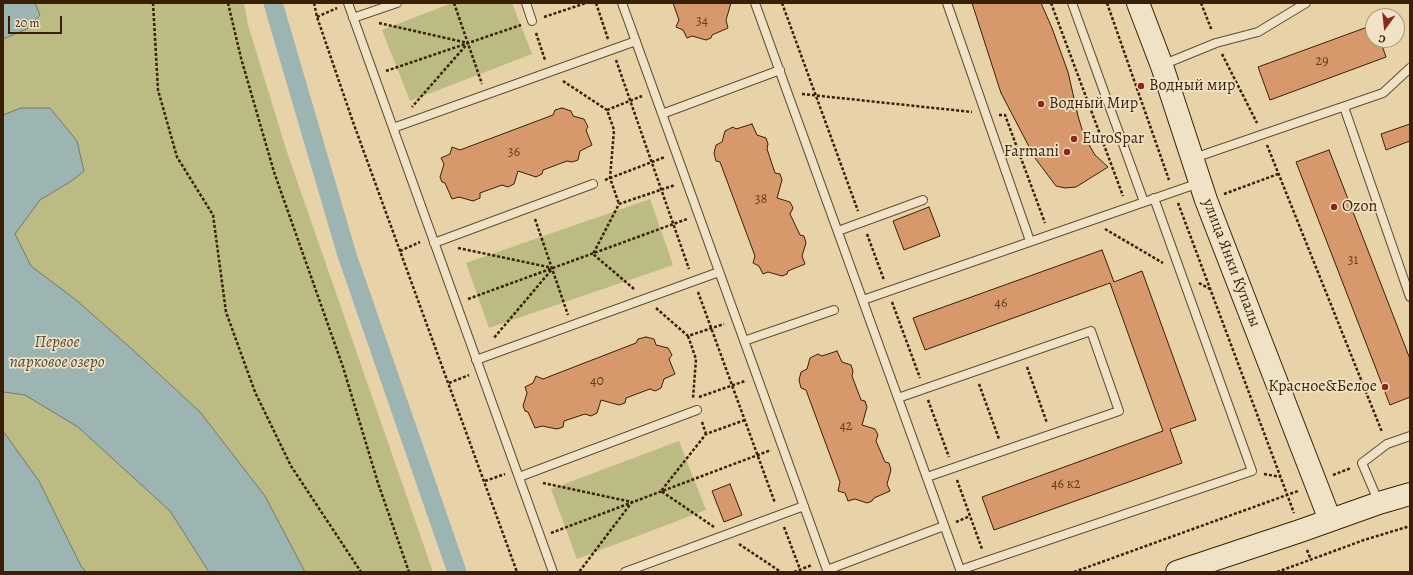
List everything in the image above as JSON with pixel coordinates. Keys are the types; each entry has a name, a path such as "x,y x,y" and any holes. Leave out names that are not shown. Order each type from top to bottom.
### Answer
{"street":[{"name":"улица Янки Купалы","path":"1138,3 1162,66 1203,191 1330,520"},
{"path":"1177,572 1379,503 1410,494"}],"lane":[{"path":"348,3 553,572"},
{"path":"354,18 397,3"},
{"path":"526,3 532,21"},
{"path":"622,3 828,570 944,526"},
{"path":"755,3 961,571 1252,471 1154,198"},
{"path":"947,3 1030,241"},
{"path":"1072,3 1144,202"},
{"path":"1162,66 1216,43 1258,32 1306,3"},
{"path":"393,128 636,41"},
{"path":"1192,159 1383,93 1410,68"},
{"path":"662,114 780,70"},
{"path":"1344,107 1410,297"},
{"path":"433,240 531,207 593,184"},
{"path":"863,300 1174,191 1203,191"},
{"path":"838,231 923,200"},
{"path":"476,360 720,272"},
{"path":"744,341 834,310"},
{"path":"898,398 1092,331 1119,411 927,478"},
{"path":"517,474 697,410"},
{"path":"1379,503 1362,463 1386,444 1410,436"},
{"path":"625,572 804,506"}],"path":[{"path":"153,3 158,90 177,157 213,214 226,312 255,392 291,466 360,572"},
{"path":"228,3 241,58 274,172 343,367 378,483 409,572"},
{"path":"314,3 317,17 353,122 517,572"},
{"path":"317,17 348,3"},
{"path":"454,3 486,95"},
{"path":"569,3 571,8"},
{"path":"374,75 586,3"},
{"path":"1051,3 1127,208"},
{"path":"1107,3 1174,191 1288,495"},
{"path":"1201,3 1216,43 1263,135 1386,444"},
{"path":"354,18 468,43"},
{"path":"532,21 549,72 607,110 614,130 610,178 618,204 593,254"},
{"path":"393,128 468,43"},
{"path":"607,110 654,91"},
{"path":"788,93 1005,115 1049,235"},
{"path":"593,184 676,153"},
{"path":"1181,210 1203,191 1278,174"},
{"path":"618,204 686,181"},
{"path":"531,207 553,268 571,326"},
{"path":"456,303 699,215"},
{"path":"1090,220 1211,290"},
{"path":"400,251 433,240 553,268"},
{"path":"476,360 553,268"},
{"path":"688,336 696,359 693,399 757,377"},
{"path":"1023,355 1051,434"},
{"path":"449,382 480,370"},
{"path":"975,371 1004,451"},
{"path":"661,491 706,434 745,420"},
{"path":"540,537 783,446"},
{"path":"1074,572 1288,495 1362,463"},
{"path":"1252,471 1281,477"},
{"path":"485,481 517,474 632,502"},
{"path":"579,572 632,502"},
{"path":"1277,572 1364,540 1410,526"},
{"path":"794,572 824,560"}],"shaded area":[{"path":"3,3 244,3 248,25 286,149 433,572 3,572"},
{"path":"452,3 512,3 532,54 410,101 382,30"},
{"path":"650,199 673,265 489,328 466,263"},
{"path":"679,441 706,510 577,559 551,489"}],"water":[{"path":"3,3 35,3 40,15 27,29 3,39"},
{"name":"Первое парковое озеро","path":"21,108 50,108 77,141 84,171 73,180 40,200 15,234 31,266 76,300 200,412 265,496 305,572 209,572 170,511 78,427 25,395 3,393 3,115"},
{"path":"3,431 39,481 81,566 86,572 3,572"}],"building":[{"path":"673,3 731,3 726,20 728,28 712,35 711,38 706,40 692,36 687,38 683,30 676,27 679,20"},
{"name":"Водный Мир","path":"972,3 1041,3 1068,72 1084,136 1095,155 1108,167 1076,187 1065,188 1056,186 1035,158 1001,93"},
{"path":"1365,28 1365,48 1383,48 1386,57 1270,100 1258,67"},
{"path":"562,108 571,111 573,116 584,119 588,127 586,130 592,145 580,151 578,160 572,162 567,161 543,170 542,174 536,177 518,171 514,184 508,187 502,185 480,193 480,198 473,201 459,197 452,199 445,183 442,182 440,177 444,164 441,158 450,154 452,147 460,150 553,115 555,110"},
{"path":"752,124 757,135 766,138 768,144 767,149 775,173 780,174 782,180 777,198 790,202 793,208 790,214 800,235 804,236 806,243 802,256 805,264 788,271 787,274 782,276 768,272 763,274 759,266 753,263 755,256 720,162 716,161 714,153 716,145 722,142 725,131 733,127 736,129"},
{"path":"1410,124 1410,141 1386,150 1381,134"},
{"path":"1329,150 1410,359 1410,397 1390,405 1296,162"},
{"path":"929,207 940,236 904,250 893,221"},
{"path":"1102,250 1114,282 1142,271 1196,420 1170,429 1182,463 994,530 982,497 1163,431 1110,283 925,350 913,318"},
{"path":"646,337 654,339 656,345 668,348 672,355 669,359 675,374 664,379 661,388 655,391 650,389 626,398 625,403 619,405 601,400 597,413 591,416 585,414 564,421 563,427 557,429 542,426 535,428 528,412 525,411 523,406 527,393 525,387 533,383 536,376 543,379 636,343 638,339"},
{"path":"837,351 842,362 851,365 853,371 852,376 861,400 865,401 867,407 862,425 875,429 878,435 876,441 885,462 889,463 891,470 887,484 890,491 867,503 855,499 848,501 845,493 838,491 840,482 806,390 801,388 799,380 801,372 807,369 810,358 818,354 822,356"},
{"path":"730,484 742,515 724,522 712,491"}],"waterway":[{"path":"273,3 347,255 457,572"}],"place":[{"name":"Водный мир","path":"1141,86"},
{"name":"Водный Мир","path":"1041,104"},
{"name":"EuroSpar","path":"1074,139"},
{"name":"Farmani","path":"1067,152"},
{"name":"Ozon","path":"1334,207"},
{"name":"Красное&Белое","path":"1385,387"}]}
